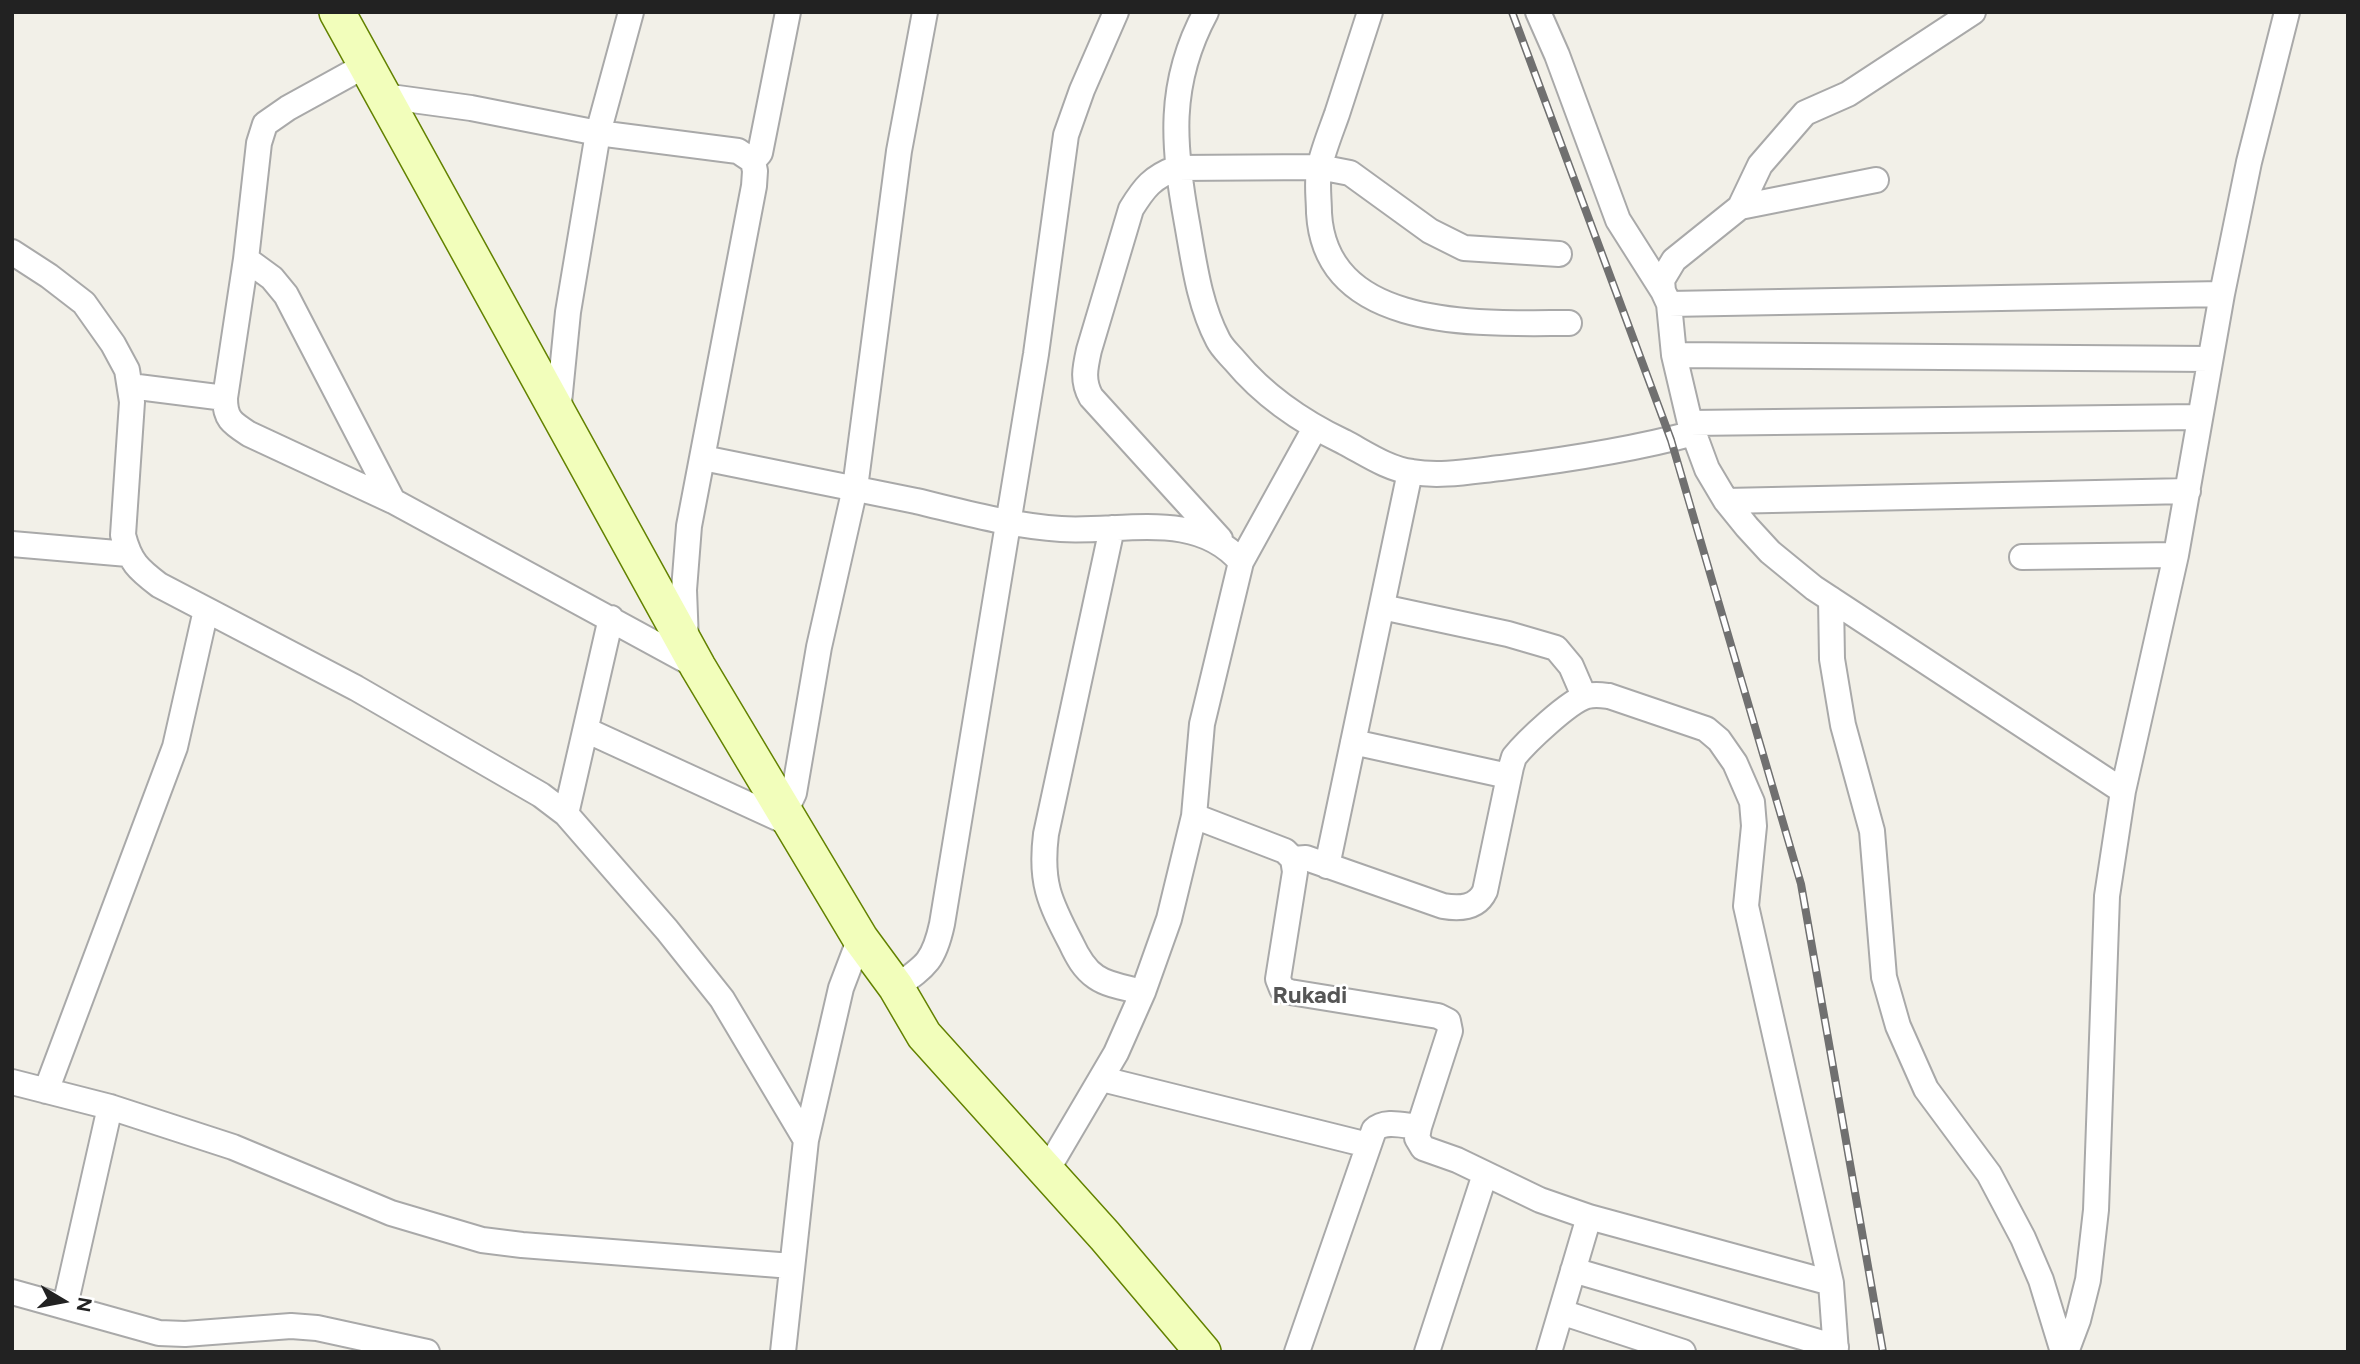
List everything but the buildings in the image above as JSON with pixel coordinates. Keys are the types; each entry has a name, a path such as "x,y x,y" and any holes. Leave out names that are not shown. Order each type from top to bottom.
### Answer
{"street":[{"path":"337,12 692,656 860,938 896,987 924,1035 1105,1236 1203,1352"},
{"path":"558,413 568,312 598,133 631,12"},
{"path":"753,161 760,153 789,12"},
{"path":"789,819 819,647 855,488 899,151 925,12"},
{"path":"896,987 930,961 937,946 1036,354 1066,135 1082,90 1116,12"},
{"path":"1206,12 1194,34 1181,75 1175,119 1177,168 1198,286 1219,341 1251,381 1291,413 1315,428 1394,467 1410,472 1445,474 1533,464 1671,440 1692,428 2199,417"},
{"path":"1370,12 1319,167 1320,230 1332,260 1351,282 1380,302 1415,314 1454,321 1569,323"},
{"path":"1538,12 1557,55 1618,220 1666,298"},
{"path":"1973,12 1848,94 1805,113 1760,165 1740,206 1674,260 1662,280 1674,355 1692,428 1707,469 1726,501 1770,552 1831,599 2123,791"},
{"path":"2065,1352 2078,1320 2088,1280 2096,1210 2107,896 2123,791 2176,555 2199,417 2249,162 2287,12"},
{"path":"366,65 288,108 265,124 259,143 225,413 235,425 249,434 393,501 611,618 692,656"},
{"path":"383,96 471,108 598,133 738,151 753,161 754,186 689,526 684,590 692,656"},
{"path":"1233,554 1091,397 1085,385 1089,350 1131,209 1142,192 1160,174 1177,168 1319,167 1350,173 1430,231 1464,248 1559,254"},
{"path":"1740,206 1876,180"},
{"path":"12,252 84,303 113,344 127,370 132,402 123,535 128,554 138,569 159,585 367,694 541,795 566,814 667,930 722,999 806,1140"},
{"path":"246,259 272,278 286,295 393,501"},
{"path":"1666,298 2222,294"},
{"path":"1674,355 2210,359"},
{"path":"130,386 225,398"},
{"path":"1046,1172 1116,1053 1143,992 1169,919 1194,816 1202,724 1233,554 1315,428"},
{"path":"703,458 1008,521 1061,529 1144,526 1188,531 1233,554"},
{"path":"1326,866 1410,472"},
{"path":"1726,501 2188,491"},
{"path":"1112,528 1046,834 1044,879 1050,903 1088,972 1100,980 1143,992"},
{"path":"12,544 128,554"},
{"path":"2022,557 2176,555"},
{"path":"1831,599 1832,659 1843,725 1872,831 1884,977 1898,1026 1926,1089 1989,1174 2023,1238 2041,1280 2065,1352"},
{"path":"1382,607 1508,634 1556,648 1571,666 1584,696"},
{"path":"46,1091 175,747 206,610"},
{"path":"566,814 611,618"},
{"path":"1293,859 1306,859 1443,906 1457,909 1474,904 1482,898 1485,891 1514,757 1563,711 1584,696 1609,696 1706,729 1735,763 1752,802 1752,866 1747,890 1749,921 1831,1283 1836,1349 1573,1270"},
{"path":"586,730 789,819"},
{"path":"1353,742 1508,776"},
{"path":"1194,816 1285,851 1293,859 1294,872 1278,979 1282,989 1438,1016 1448,1021 1450,1031 1419,1127 1417,1138 1423,1147 1457,1160 1539,1200 1589,1217 1831,1283"},
{"path":"783,1352 806,1140 841,988 860,938"},
{"path":"1102,1079 1368,1145"},
{"path":"12,1082 110,1107 233,1147 391,1213 482,1240 792,1266"},
{"path":"65,1306 110,1107"},
{"path":"1297,1352 1368,1145 1379,1125 1419,1127"},
{"path":"1427,1352 1485,1174"},
{"path":"1549,1352 1589,1217"},
{"path":"12,1292 189,1343 291,1326 317,1328 427,1352"},
{"path":"1561,1311 1683,1352"}],"railway":[{"path":"1512,12 1671,440 1801,884 1883,1352"}],"district":[{"name":"Rukadi","path":"1310,996"}]}
